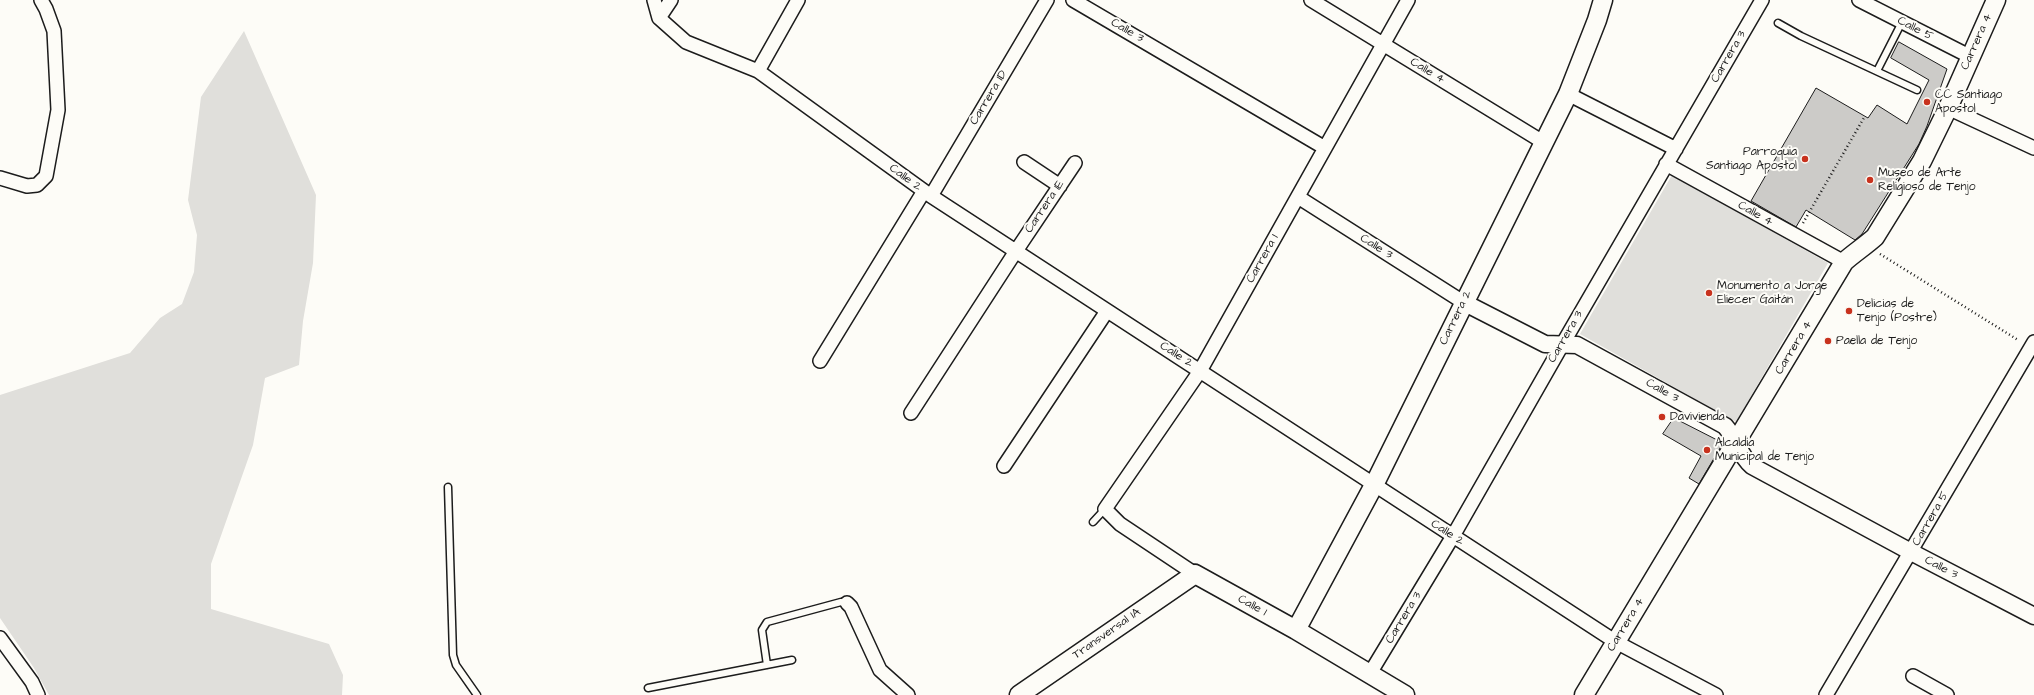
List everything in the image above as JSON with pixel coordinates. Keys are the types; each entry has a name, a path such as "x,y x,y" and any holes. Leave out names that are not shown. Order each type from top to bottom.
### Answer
{"main road":[{"name":"Carrera 2","path":"1296,630 1374,485 1463,302 1568,94 1597,20 1603,0"},
{"name":"Carrera 4","path":"1584,695 1737,444 1844,262 1875,237 1922,161 1948,108 1996,0"},
{"name":"Calle 1","path":"1195,574 1296,630 1405,695"},
{"name":"Transversal 1A","path":"1019,695 1195,574"}],"street":[{"path":"0,178 27,186 37,185 46,176 58,110 54,31 41,0"},
{"path":"654,0 659,18"},
{"path":"659,18 671,0"},
{"path":"758,71 798,0"},
{"name":"Carrera 1D","path":"820,361 928,194 1047,0"},
{"name":"Calle 3","path":"1073,0 1325,148"},
{"name":"Calle 4","path":"1311,0 1543,142"},
{"name":"Carrera 1","path":"1105,509 1200,371 1408,0"},
{"name":"Carrera 3","path":"1370,674 1453,536 1666,164 1762,0"},
{"name":"Calle 5","path":"1859,0 1970,57"},
{"name":"Calle 2","path":"659,18 686,42 758,71 928,194 1616,642 1716,695"},
{"path":"1568,94 1676,149"},
{"path":"1948,108 2034,148"},
{"path":"1024,162 1060,186"},
{"name":"Carrera 1E","path":"911,413 1016,251 1075,164"},
{"name":"Calle 4","path":"1666,164 1844,262"},
{"name":"Calle 3","path":"1298,197 1463,302 1545,344 1577,344 1725,426 1733,434 1746,460 1752,466 1911,552 2034,616"},
{"path":"1004,466 1107,311"},
{"name":"Carrera 5","path":"1826,695 2032,345"},
{"name":"Calle 1","path":"1105,509 1120,524 1195,574"},
{"path":"847,603 852,607 880,670 908,695"},
{"path":"0,638 32,682 38,695"},
{"path":"1913,676 1947,695"}],"lane":[{"path":"1877,71 1902,22"},
{"path":"1778,23 1917,90"},
{"path":"448,487 453,655 456,665 477,695"},
{"path":"1093,522 1105,509"},
{"path":"767,664 762,630 767,622 841,602 847,603"},
{"path":"648,688 792,660"}],"path":[{"path":"1796,236 1865,116"},
{"path":"1866,245 2032,345"}],"shaded area":[{"path":"244,31 316,195 313,263 303,321 299,365 265,378 253,445 211,564 211,609 329,644 343,675 342,695 49,695 34,668 0,618 0,395 130,353 160,318 182,304 194,272 197,235 188,200 201,97"},
{"path":"1672,175 1828,263 1736,422 1580,334"}],"building":[{"path":"1899,42 1947,69 1919,144 1862,234 1855,240 1806,210 1796,227 1751,201 1816,88 1868,118 1877,105 1907,124 1929,80 1891,58"},
{"name":"Alcaldía Municipal de Tenjo","path":"1674,418 1723,443 1699,484 1689,478 1701,456 1663,434"}],"place":[{"name":"CC Santiago Apostol","path":"1927,102"},
{"name":"Parroquia Santiago Apostol","path":"1805,159"},
{"name":"Museo de Arte Religioso de Tenjo","path":"1870,180"},
{"name":"Monumento a Jorge Eliecer Gaitán","path":"1709,293"},
{"name":"Delicias de Tenjo (Postre)","path":"1849,311"},
{"name":"Paella de Tenjo","path":"1828,341"},
{"name":"Davivienda","path":"1662,417"},
{"name":"Alcaldía Municipal de Tenjo","path":"1707,450"}]}
